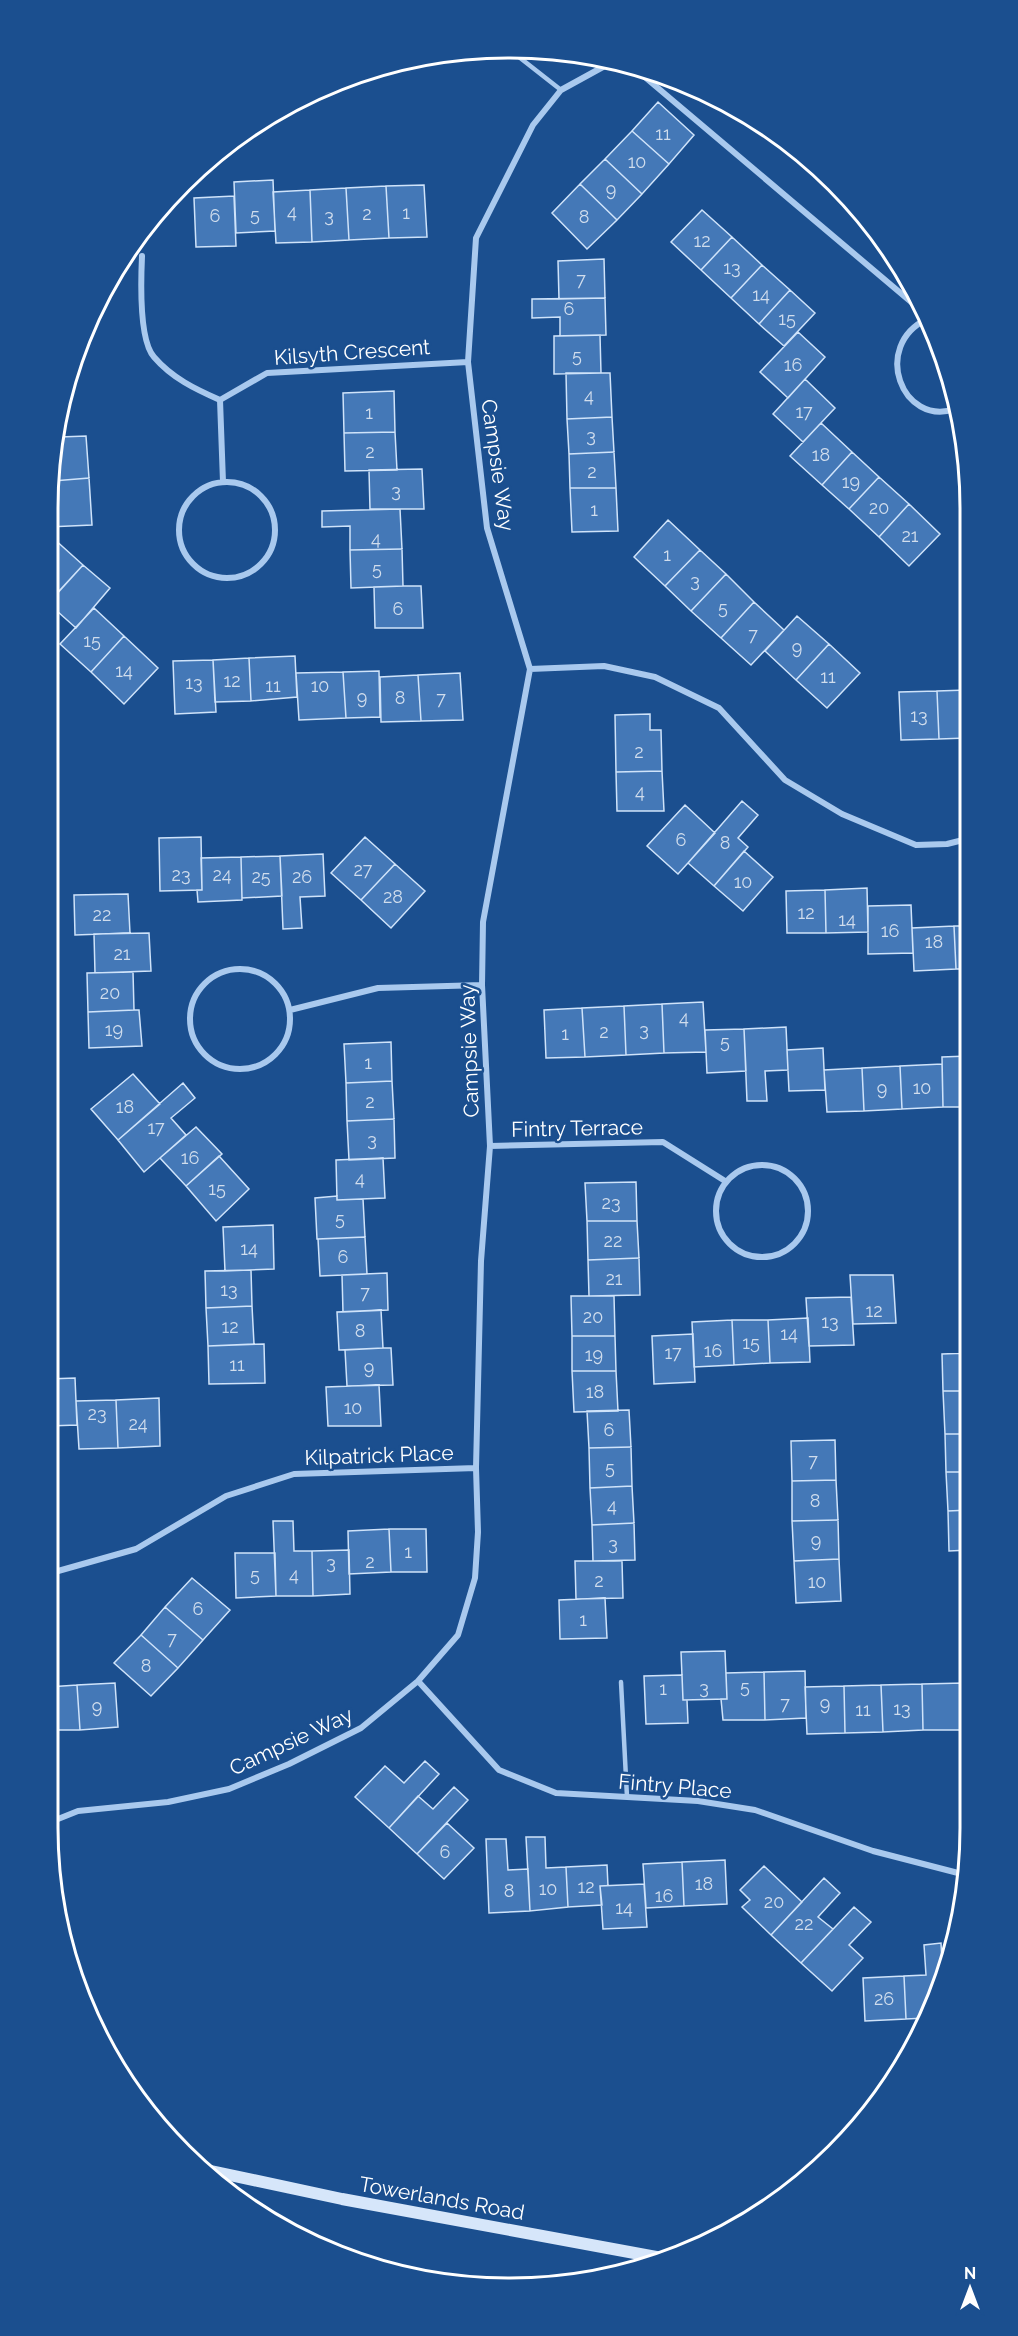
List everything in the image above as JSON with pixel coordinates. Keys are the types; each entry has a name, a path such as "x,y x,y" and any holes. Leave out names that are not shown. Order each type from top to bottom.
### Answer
{"street":[{"name":"Campsie Way","path":"58,1819 78,1811 168,1802 230,1789 361,1728 418,1681 458,1635 475,1578 478,1532 476,1468 481,1261 490,1146 482,985 483,922 530,669 488,528 468,362 476,238 532,125 561,90 601,68"},
{"path":"649,81 907,298"},
{"path":"142,256 141,308 152,356 183,383 220,400 223,482"},
{"path":"919,323 905,335 898,349 896,364 899,380 907,394 919,405 935,411 948,410"},
{"name":"Kilsyth Crescent","path":"220,400 267,374 468,362"},
{"path":"223,482 245,484 260,496 270,509 275,525 272,549 264,562 251,573 220,578 205,573 186,555 180,539 180,523 191,499 204,488 223,482"},
{"path":"530,669 604,666 655,677 719,708 785,780 842,814 916,844 947,844 960,840"},
{"path":"229,969 246,969 261,973 275,982 285,994 290,1010 290,1027 284,1043 274,1056 260,1065 243,1069 226,1067 211,1060 200,1048 192,1032 190,1016 198,994 214,976 229,969"},
{"path":"290,1010 378,988 482,985"},
{"name":"Fintry Terrace","path":"490,1146 663,1143 725,1181"},
{"path":"753,1164 769,1164 784,1170 801,1186 808,1200 808,1217 798,1241 776,1255 760,1257 745,1254 731,1246 718,1227 715,1211 718,1195 725,1181 738,1170 753,1164"},
{"name":"Kilpatrick Place","path":"58,1571 136,1549 226,1496 294,1474 476,1468"},
{"name":"Fintry Place","path":"418,1681 499,1770 556,1793 698,1801 755,1810 873,1851 957,1873"},
{"name":"Towerlands Road","path":"221,2173 342,2199 648,2256"}],"lane":[{"path":"521,58 561,90"},
{"path":"621,1682 627,1797"}],"building":[{"path":"658,102 694,135 669,164 632,131"},
{"path":"632,131 669,164 642,194 605,159"},
{"path":"605,159 642,194 617,220 580,184"},
{"path":"273,180 275,231 236,233 234,182"},
{"path":"580,184 617,220 587,249 552,213"},
{"path":"424,185 427,237 389,238 386,186"},
{"path":"386,186 389,238 349,240 346,188"},
{"path":"346,188 349,240 312,242 310,190"},
{"path":"310,190 312,242 276,243 273,192"},
{"path":"234,196 236,246 196,247 194,198"},
{"path":"702,210 732,237 701,270 671,242"},
{"path":"732,237 762,265 731,298 701,270"},
{"path":"604,259 605,298 559,299 558,261"},
{"path":"762,265 790,290 759,324 731,298"},
{"path":"790,290 815,313 784,346 759,324"},
{"path":"605,298 606,335 560,336 560,317 532,318 532,299"},
{"path":"798,332 825,357 788,398 760,372"},
{"path":"600,335 601,373 554,374 554,336"},
{"path":"566,373 610,373 612,417 567,419"},
{"path":"805,379 835,408 803,442 773,414"},
{"path":"394,391 395,432 344,433 343,393"},
{"path":"612,417 614,452 569,454 567,419"},
{"path":"821,423 852,452 822,485 790,456"},
{"path":"395,432 397,470 345,471 344,433"},
{"path":"86,436 89,478 59,481 64,437"},
{"path":"614,452 616,488 570,488 569,454"},
{"path":"852,452 879,477 849,509 822,485"},
{"path":"422,469 424,509 370,509 369,470"},
{"path":"879,477 909,504 879,537 849,509"},
{"path":"89,478 92,525 58,527 59,481"},
{"path":"570,488 616,488 618,531 572,532"},
{"path":"909,504 940,534 909,566 879,537"},
{"path":"400,509 402,549 350,550 350,526 322,527 322,511"},
{"path":"668,520 700,550 665,586 634,557"},
{"path":"58,542 83,565 58,593"},
{"path":"402,549 403,586 351,588 350,550"},
{"path":"700,550 726,574 691,611 665,586"},
{"path":"83,565 110,588 76,628 58,612 58,592"},
{"path":"726,574 754,602 721,638 691,611"},
{"path":"421,586 423,628 375,628 374,587"},
{"path":"754,602 784,630 751,665 721,638"},
{"path":"94,608 124,636 91,672 60,644"},
{"path":"797,616 829,644 796,680 765,651"},
{"path":"124,636 158,668 124,704 91,672"},
{"path":"829,644 860,673 827,708 796,680"},
{"path":"295,656 297,697 251,701 249,658"},
{"path":"249,658 251,701 215,702 213,660"},
{"path":"213,660 216,712 175,714 173,661"},
{"path":"379,671 380,717 346,718 343,672"},
{"path":"343,672 346,718 299,720 296,673"},
{"path":"460,673 463,720 421,721 418,675"},
{"path":"418,675 421,721 381,722 380,677"},
{"path":"960,690 960,738 939,739 937,691"},
{"path":"937,691 939,739 901,740 899,692"},
{"path":"650,714 650,730 661,730 662,771 616,772 615,715"},
{"path":"662,771 664,811 617,811 616,772"},
{"path":"742,801 758,815 738,838 748,847 714,886 688,863"},
{"path":"685,805 715,833 678,874 647,846"},
{"path":"201,837 202,890 160,891 159,838"},
{"path":"365,837 395,864 361,900 331,873"},
{"path":"744,851 773,877 743,911 714,886"},
{"path":"323,854 325,896 300,897 302,928 283,929 280,856"},
{"path":"280,856 282,896 242,898 241,857"},
{"path":"241,857 242,900 198,902 197,890 202,890 201,858"},
{"path":"395,864 425,891 391,928 361,900"},
{"path":"867,888 868,932 826,933 825,890"},
{"path":"825,890 826,933 787,933 786,891"},
{"path":"128,894 130,933 75,935 74,895"},
{"path":"911,905 913,953 868,954 868,906"},
{"path":"954,926 956,969 914,971 912,928"},
{"path":"954,926 960,926 960,969 956,969"},
{"path":"149,933 151,971 95,973 94,934"},
{"path":"133,972 134,1010 88,1012 87,973"},
{"path":"703,1002 706,1052 664,1053 662,1004"},
{"path":"662,1004 664,1053 626,1055 624,1006"},
{"path":"624,1006 626,1055 585,1057 582,1008"},
{"path":"582,1008 585,1057 546,1058 544,1010"},
{"path":"139,1010 142,1046 89,1048 88,1012"},
{"path":"786,1027 788,1070 765,1071 767,1101 747,1101 744,1029"},
{"path":"744,1029 746,1071 707,1073 705,1030"},
{"path":"391,1042 392,1081 346,1083 344,1044"},
{"path":"823,1048 825,1090 789,1091 787,1050"},
{"path":"960,1056 960,1107 943,1107 942,1057"},
{"path":"942,1064 943,1107 902,1109 900,1066"},
{"path":"900,1066 902,1109 864,1111 862,1068"},
{"path":"862,1068 864,1111 827,1112 824,1070"},
{"path":"133,1074 160,1104 118,1140 91,1109"},
{"path":"392,1081 394,1119 347,1121 346,1083"},
{"path":"183,1083 195,1098 171,1118 186,1135 144,1172 118,1140"},
{"path":"394,1119 395,1158 349,1160 347,1121"},
{"path":"196,1127 222,1154 186,1186 160,1158"},
{"path":"219,1156 249,1189 216,1221 186,1186"},
{"path":"383,1158 385,1198 337,1200 336,1160"},
{"path":"636,1182 637,1221 587,1221 585,1183"},
{"path":"337,1196 337,1200 363,1199 365,1237 317,1239 315,1198"},
{"path":"587,1221 637,1221 639,1258 588,1260"},
{"path":"273,1225 274,1269 225,1271 223,1227"},
{"path":"365,1237 367,1274 320,1276 318,1239"},
{"path":"639,1258 640,1295 589,1296 588,1260"},
{"path":"251,1270 252,1306 206,1308 205,1271"},
{"path":"387,1273 388,1310 343,1312 342,1275"},
{"path":"850,1275 893,1275 896,1323 853,1324"},
{"path":"571,1296 614,1296 615,1336 572,1336"},
{"path":"851,1297 854,1345 809,1346 806,1298"},
{"path":"252,1306 254,1344 208,1346 206,1308"},
{"path":"381,1310 383,1348 339,1350 337,1312"},
{"path":"808,1318 810,1362 770,1363 768,1320"},
{"path":"732,1320 768,1320 770,1363 734,1365"},
{"path":"732,1320 734,1365 694,1367 692,1322"},
{"path":"693,1334 695,1382 654,1384 652,1336"},
{"path":"572,1336 615,1336 616,1371 572,1371"},
{"path":"264,1344 265,1383 209,1384 208,1346"},
{"path":"391,1348 393,1385 347,1386 345,1350"},
{"path":"960,1353 960,1391 943,1391 942,1354"},
{"path":"572,1371 616,1371 618,1411 574,1412"},
{"path":"75,1378 77,1425 58,1426 58,1379"},
{"path":"379,1385 381,1426 328,1426 326,1387"},
{"path":"943,1391 960,1391 960,1434 945,1434"},
{"path":"159,1398 160,1446 118,1448 116,1400"},
{"path":"116,1400 118,1448 79,1449 76,1401"},
{"path":"629,1410 631,1447 589,1448 587,1411"},
{"path":"945,1434 960,1434 960,1472 946,1472"},
{"path":"835,1440 836,1480 792,1481 791,1441"},
{"path":"631,1447 632,1486 590,1488 589,1448"},
{"path":"946,1472 960,1472 960,1510 948,1511"},
{"path":"836,1480 838,1520 792,1521 792,1481"},
{"path":"632,1486 634,1523 592,1525 590,1488"},
{"path":"960,1510 960,1550 949,1551 948,1511"},
{"path":"838,1520 839,1559 794,1561 792,1521"},
{"path":"273,1521 293,1521 294,1551 312,1551 313,1596 276,1596"},
{"path":"634,1523 635,1560 593,1561 592,1525"},
{"path":"389,1529 426,1529 427,1572 391,1572"},
{"path":"389,1529 391,1572 349,1574 348,1531"},
{"path":"349,1550 350,1594 313,1596 312,1551"},
{"path":"235,1553 275,1553 276,1596 236,1598"},
{"path":"839,1559 841,1601 796,1603 794,1561"},
{"path":"575,1561 622,1561 623,1598 576,1599"},
{"path":"192,1578 230,1610 203,1640 165,1607"},
{"path":"605,1598 607,1638 560,1639 559,1600"},
{"path":"165,1607 203,1640 178,1668 141,1635"},
{"path":"141,1635 178,1668 151,1696 114,1663"},
{"path":"725,1651 727,1699 683,1700 681,1652"},
{"path":"805,1671 806,1718 765,1720 764,1672"},
{"path":"764,1672 765,1720 723,1720 721,1699 727,1699 726,1673"},
{"path":"682,1675 683,1700 687,1700 688,1723 646,1724 644,1676"},
{"path":"115,1683 118,1727 80,1730 77,1685"},
{"path":"960,1683 960,1730 923,1730 922,1684"},
{"path":"922,1684 923,1730 883,1732 881,1685"},
{"path":"77,1685 80,1730 58,1730 58,1686"},
{"path":"881,1685 883,1732 845,1733 844,1686"},
{"path":"844,1686 845,1733 807,1734 805,1687"},
{"path":"425,1761 439,1774 389,1828 355,1797 385,1766 404,1783"},
{"path":"454,1787 468,1800 417,1854 389,1828 418,1796 433,1809"},
{"path":"447,1823 474,1848 444,1879 417,1854"},
{"path":"526,1837 545,1837 546,1868 566,1867 568,1907 530,1911"},
{"path":"486,1839 506,1839 508,1870 528,1869 530,1911 489,1913"},
{"path":"725,1860 727,1904 684,1906 682,1862"},
{"path":"682,1862 684,1906 646,1908 643,1864"},
{"path":"607,1865 608,1886 600,1886 602,1905 568,1907 566,1867"},
{"path":"764,1866 802,1902 771,1935 742,1907 750,1900 740,1890"},
{"path":"824,1878 840,1893 818,1917 833,1929 801,1963 771,1935"},
{"path":"644,1884 647,1927 603,1929 600,1886"},
{"path":"854,1907 871,1922 849,1945 863,1958 832,1991 801,1963"},
{"path":"941,1943 942,1953 916,2018 906,2019 904,1976 926,1975 924,1945"},
{"path":"904,1976 906,2019 865,2021 863,1978"}]}
